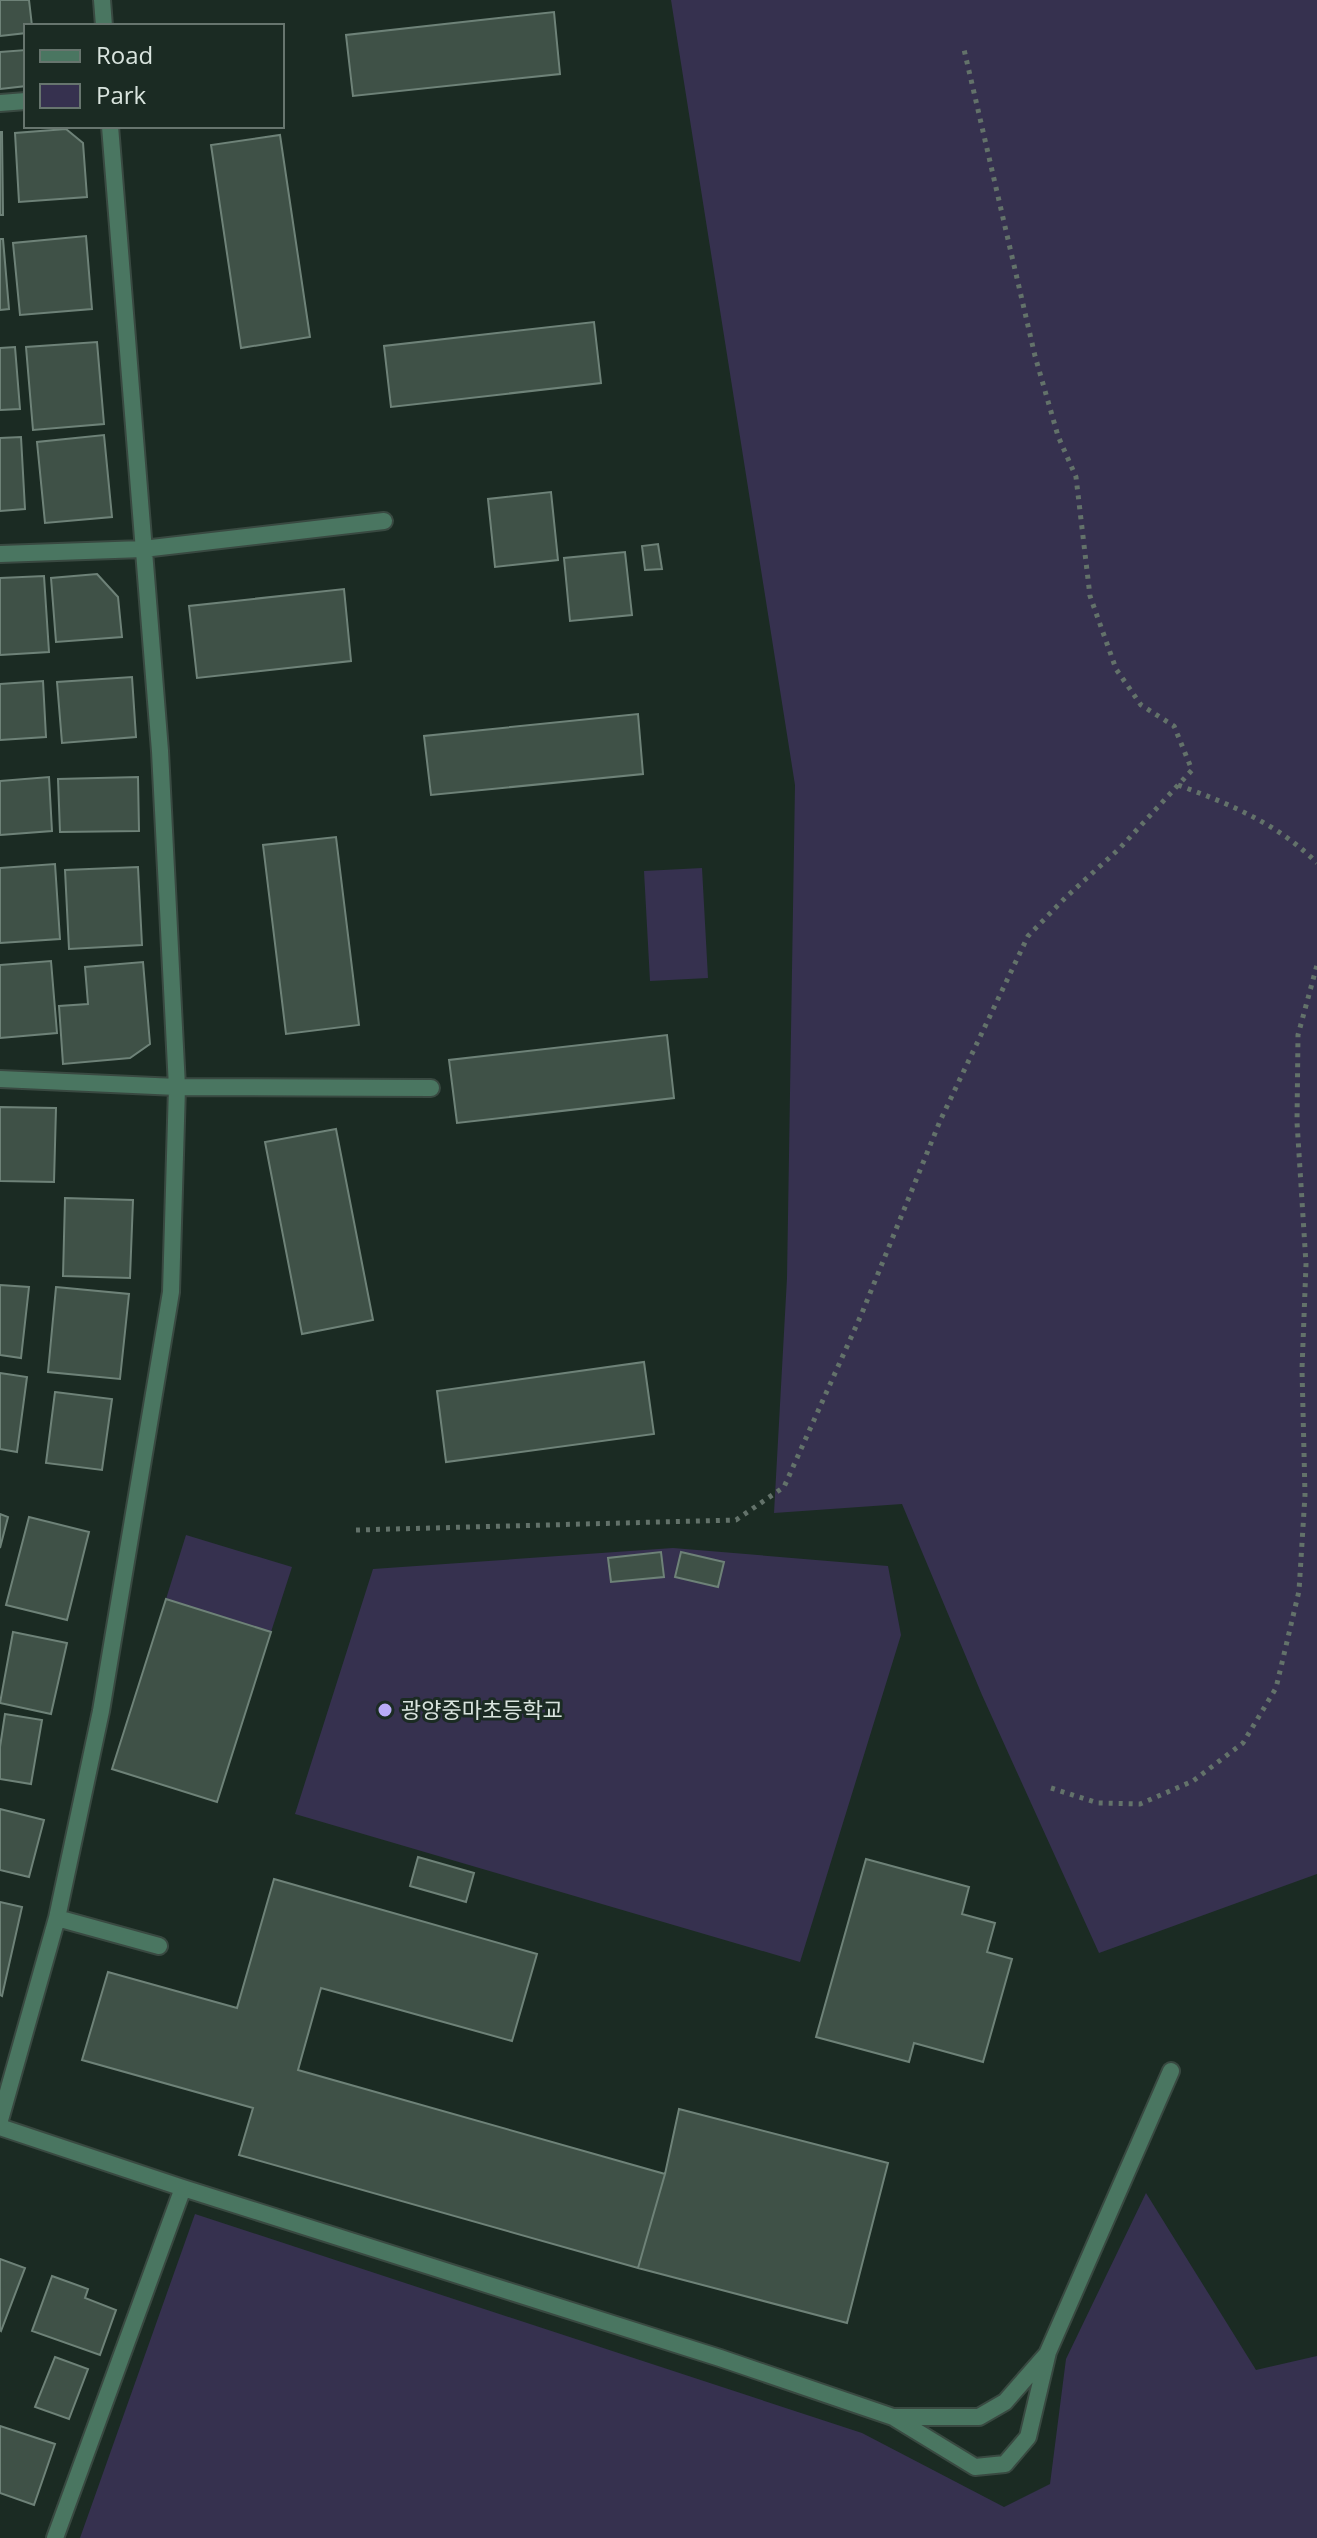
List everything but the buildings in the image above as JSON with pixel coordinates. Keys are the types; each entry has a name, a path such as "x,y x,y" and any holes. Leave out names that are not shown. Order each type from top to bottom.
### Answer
{"street":[{"path":"102,0 104,24"},
{"path":"0,103 24,101"},
{"path":"0,2120 57,1918 101,1711 171,1292 177,1087 160,751 110,128"},
{"path":"0,554 143,549 384,521"},
{"path":"0,1079 177,1087 431,1088"},
{"path":"57,1918 159,1946"},
{"path":"0,2127 893,2417 975,2467 1005,2464 1028,2437 1048,2352 1171,2071"},
{"path":"55,2538 183,2188"},
{"path":"893,2417 979,2417 1005,2402 1048,2352"}],"path":[{"path":"356,1530 736,1520 784,1487 862,1313 940,1121 1028,936 1120,848 1192,770 1174,726 1141,705 1116,669 1090,596 1076,477 1058,436 1035,356 963,45"},
{"path":"1178,785 1236,806 1296,842 1317,863"},
{"path":"1051,1788 1098,1803 1140,1804 1193,1781 1243,1743 1276,1688 1299,1591 1304,1511 1302,1369 1306,1264 1297,1122 1298,1035 1317,965"}],"green space":[{"path":"671,0 1317,0 1317,1874 1099,1953 982,1695 902,1504 774,1513 787,1278 795,785"},
{"path":"702,868 708,978 650,981 644,871"},
{"path":"186,1535 292,1567 271,1632 166,1599"},
{"path":"673,1548 888,1566 901,1635 800,1962 295,1814 373,1569"},
{"path":"1146,2193 1256,2370 1317,2356 1317,2538 80,2538 195,2214 862,2433 1004,2507 1050,2484 1066,2359"}],"place":[{"name":"광양중마초등학교","path":"385,1710"}]}
